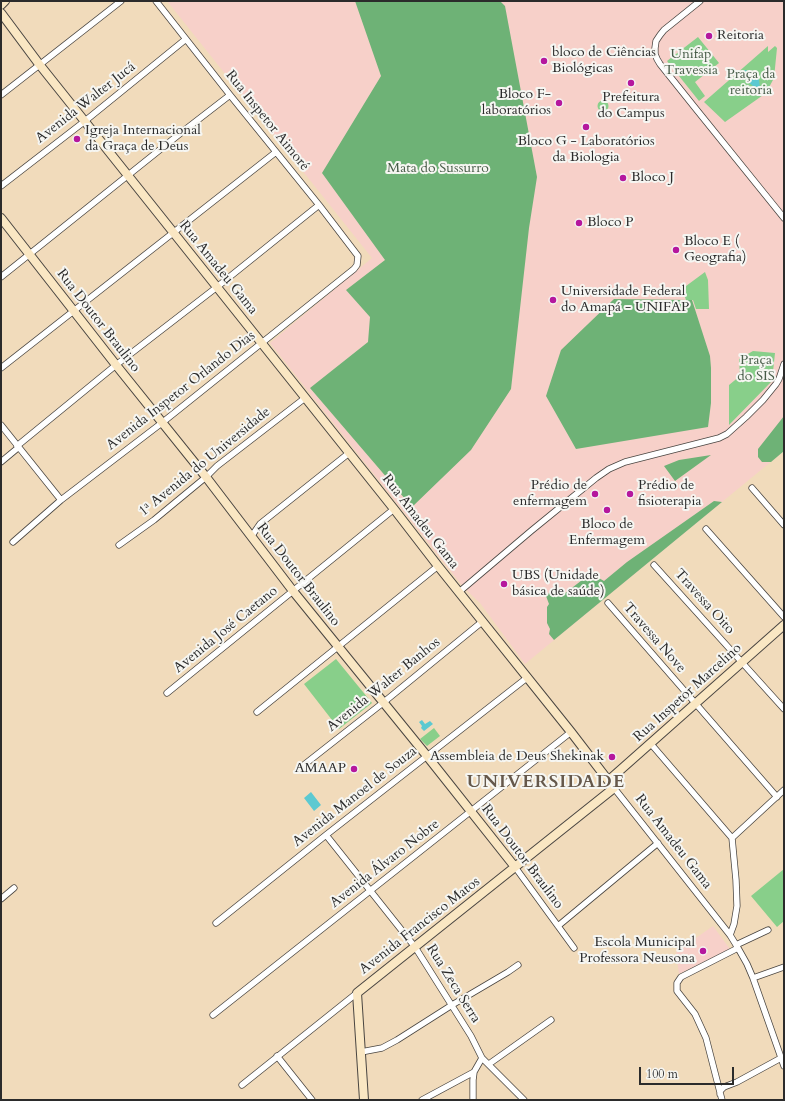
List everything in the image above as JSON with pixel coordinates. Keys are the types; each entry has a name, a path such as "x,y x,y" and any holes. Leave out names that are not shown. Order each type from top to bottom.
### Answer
{"street":[{"path":"1,4 6,1"},
{"path":"1,95 121,1"},
{"name":"Rua Inspetor Aimoré","path":"156,1 358,256"},
{"path":"700,1 664,30 656,41 655,54 660,64 691,104 784,218"},
{"name":"Rua Amadeu Gama","path":"1,13 39,64 528,677 730,935 747,964 753,978 784,1066"},
{"name":"Avenida Walter Jucá","path":"1,186 85,121 186,39"},
{"path":"1,277 230,95"},
{"path":"1,368 276,152"},
{"path":"1,462 18,446 116,365 217,287 319,205"},
{"name":"Rua Doutor Braulino","path":"1,218 116,365 163,422 251,537 515,867 574,948"},
{"name":"Avenida Inspetor Orlando Dias","path":"13,542 61,500 163,422 354,269 357,265 358,256"},
{"path":"459,592 531,531 609,469 625,462 719,438 727,434 763,400 776,384 784,364"},
{"name":"1ª Avenida do Universidade","path":"119,545 154,520 217,466 305,398"},
{"path":"1,425 61,500"},
{"path":"251,537 260,524 348,453"},
{"path":"752,488 784,525"},
{"name":"Avenida José Caetano","path":"167,694 394,509"},
{"path":"706,529 784,617"},
{"name":"Travessa Oito","path":"654,565 784,709"},
{"path":"257,712 438,566"},
{"name":"Travessa Nove","path":"608,603 777,797"},
{"name":"Avenida Walter Banhos","path":"300,768 483,621"},
{"name":"Rua Inspetor Marcelino","path":"609,780 784,625"},
{"name":"Avenida Manoel de Souza","path":"216,922 528,677"},
{"name":"Avenida Álvaro Nobre","path":"213,1015 571,732"},
{"path":"651,744 732,838 737,906 734,924 730,935"},
{"name":"Avenida Francisco Matos","path":"242,1085 614,788"},
{"path":"732,838 784,790"},
{"name":"Rua Zeca Serra","path":"326,835 415,947 471,1036 482,1058"},
{"path":"558,926 658,843"},
{"path":"1,899 14,888"},
{"path":"722,1100 706,1038 695,1014 678,991 677,983 681,977 768,930"},
{"path":"361,1052 386,1046 406,1035 518,965"},
{"path":"753,978 784,966"},
{"path":"357,993 364,1100"},
{"path":"489,1064 551,1020"},
{"path":"777,1044 784,1042"},
{"path":"277,1056 312,1100"},
{"path":"473,1100 474,1072 482,1058 524,1100"},
{"path":"720,1094 720,1091 724,1087 743,1079 781,1058"},
{"path":"422,1100 474,1072"}],"shaded area":[{"name":"Universidade Federal do Amapá - UNIFAP","path":"167,1 784,1 784,451 525,664 480,603 464,588 270,343 372,258"},
{"name":"Escola Municipal Professora Neusona","path":"713,926 730,949 679,974 676,952"}],"green space":[{"name":"Mata do Sussurro","path":"355,1 500,1 505,6 537,177 529,228 511,389 471,450 412,507 310,388 368,342 370,317 346,290 385,260 322,173 381,76"},
{"name":"Unifap Travessia","path":"698,37 719,63 695,82 705,96 699,101 667,61"},
{"name":"Praça da reitoria","path":"768,46 768,52 775,46 777,48 774,78 766,93 725,122 704,102"},
{"path":"601,101 605,101 607,102 607,110 601,111 598,108 598,104"},
{"path":"705,272 708,280 709,309 696,309 693,300 686,300 682,289"},
{"path":"614,299 692,300 710,356 711,403 708,427 576,449 546,396 561,350"},
{"name":"Praça do SIS","path":"753,351 775,353 772,381 729,425 729,385 740,376 739,359"},
{"path":"784,416 784,451 771,462 762,462 758,457 758,449"},
{"path":"711,455 675,481 664,466 679,460"},
{"path":"714,501 722,502 554,640 549,634 550,629 547,623 547,607 549,604 546,596 553,589 564,594 586,577 597,577 604,581 627,562"},
{"path":"336,659 372,703 339,729 304,684"},
{"path":"434,728 440,736 427,746 420,739"},
{"path":"784,869 784,921 777,927 751,896"}],"water":[{"path":"744,70 753,72 757,76 760,88 753,86 747,81"},
{"path":"422,720 425,724 430,721 433,724 424,731 419,722"},
{"path":"311,792 321,805 314,811 304,798"}],"place":[{"name":"Reitoria","path":"709,36"},
{"name":"bloco de Ciências Biológicas","path":"544,61"},
{"name":"Prefeitura do Campus","path":"631,83"},
{"name":"Bloco F- laboratórios","path":"559,103"},
{"name":"Bloco G - Laboratórios da Biologia","path":"586,127"},
{"name":"Igreja Internacional da Graça de Deus","path":"77,139"},
{"name":"Bloco J","path":"623,178"},
{"name":"Bloco P","path":"579,223"},
{"name":"Bloco E ( Geografia)","path":"676,250"},
{"name":"Universidade Federal do Amapá - UNIFAP","path":"553,300"},
{"name":"Prédio de enfermagem","path":"595,494"},
{"name":"Prédio de fisioterapia","path":"630,494"},
{"name":"Bloco de Enfermagem","path":"607,510"},
{"name":"UBS (Unidade básica de saúde)","path":"504,584"},
{"name":"Assembleia de Deus Shekinak","path":"612,757"},
{"name":"AMAAP","path":"354,769"},
{"name":"Escola Municipal Professora Neusona","path":"703,951"}],"district":[{"name":"UNIVERSIDADE","path":"546,783"}]}
